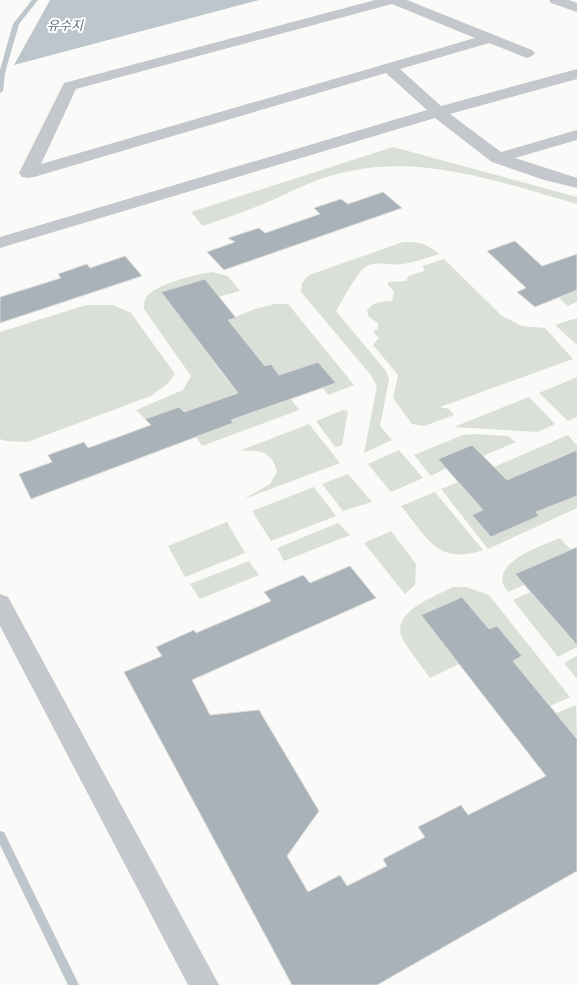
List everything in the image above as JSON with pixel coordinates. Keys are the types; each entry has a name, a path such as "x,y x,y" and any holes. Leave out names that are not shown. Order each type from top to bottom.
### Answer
{"street":[{"path":"490,38 28,173 70,86 393,0 527,52"},
{"path":"556,0 577,8"},
{"path":"389,68 438,112 498,158 550,176 577,183"},
{"path":"0,243 438,112 577,74"},
{"path":"498,158 577,135"},
{"path":"0,603 204,985"}],"shaded area":[{"path":"393,147 577,197 577,204 485,178 424,167 393,166 362,169 323,178 249,210 203,226 191,212"},
{"path":"403,242 422,244 430,247 439,254 403,264 372,264 367,266 349,288 336,311 386,371 389,379 380,426 392,440 364,453 377,386 371,375 301,292 302,283 309,275"},
{"path":"444,259 502,316 522,326 545,328 573,359 440,407 449,409 454,415 424,426 412,424 393,398 398,375 373,345 379,338 373,332 378,329 378,323 369,317 367,311 372,305 392,301 394,291 388,285 388,282 406,281 409,276 424,271 423,266"},
{"path":"212,272 228,276 240,291 211,299 197,281 161,292 231,385 240,382 243,416 291,399 299,410 202,446 196,437 233,423 217,401 184,412 179,407 145,419 136,410 183,390 191,376 144,309 145,300 149,295 165,285 196,275"},
{"path":"577,290 577,302 568,306 559,298"},
{"path":"274,304 288,304 354,385 328,395 323,388 336,383 318,362 279,375 271,364 265,366 228,320 255,309"},
{"path":"86,305 113,305 131,313 175,374 167,384 151,396 27,442 5,441 0,439 0,332"},
{"path":"577,318 577,345 555,325"},
{"path":"577,377 577,417 568,421 539,393"},
{"path":"529,397 555,424 538,432 454,427"},
{"path":"343,410 348,411 342,445 335,447 316,421"},
{"path":"309,424 340,463 244,499 270,484 277,472 272,459 268,455 258,451 239,451"},
{"path":"474,434 508,436 516,442 483,456 472,445 438,459 446,468 431,476 414,455 463,435"},
{"path":"568,435 577,446 577,460 569,453 539,466 502,490 494,467"},
{"path":"399,450 423,478 391,492 368,464"},
{"path":"348,474 372,502 343,511 322,484"},
{"path":"458,482 483,510 472,515 491,537 538,516 536,512 577,496 577,508 488,549 441,489"},
{"path":"314,487 336,516 271,541 252,511"},
{"path":"435,492 483,550 467,554 454,554 434,546 401,506"},
{"path":"227,522 245,553 185,577 168,546"},
{"path":"338,523 350,535 284,561 277,548"},
{"path":"391,531 416,564 415,585 405,594 364,543"},
{"path":"560,538 571,550 515,574 524,585 508,592 503,584 503,575 507,568 514,561 533,549"},
{"path":"249,561 259,575 200,599 190,584"},
{"path":"453,587 466,587 489,595 570,697 550,706 513,661 522,656 497,626 489,629 462,597 421,615 459,664 430,678 409,650 401,635 401,626 404,618 418,605"},
{"path":"530,592 577,645 577,647 558,657 513,600"},
{"path":"577,656 577,679 564,663"},
{"path":"576,705 577,736 575,737 556,713"}],"water":[{"name":"유수지","path":"50,0 259,0 14,65"}],"building":[{"path":"383,192 402,208 224,270 207,252 235,242 228,238 259,228 265,233 320,214 314,208 341,199 348,204"},
{"path":"515,241 542,266 577,254 577,290 535,307 517,292 526,288 487,251"},
{"path":"125,256 142,276 0,323 0,297 61,278 58,274 87,264 90,268"},
{"path":"205,279 236,318 228,320 265,366 271,364 279,375 318,362 336,383 231,420 233,423 31,499 19,474 52,462 48,455 84,442 88,448 151,425 145,419 179,407 184,412 238,393 161,292"},
{"path":"472,445 507,480 577,450 577,496 536,512 539,516 491,537 472,515 483,510 438,459"},
{"path":"577,547 577,645 515,574"},
{"path":"350,566 376,598 192,680 210,715 259,710 319,811 287,856 308,892 340,875 347,886 387,866 383,859 425,837 418,827 461,805 468,815 546,776 421,615 462,597 489,629 497,626 522,656 513,661 577,739 577,871 377,985 292,985 124,672 162,656 156,647 194,630 196,633 271,601 264,592 303,575 310,583"}],"waterway":[{"path":"0,91 2,73 16,24 35,0"},
{"path":"0,835 74,985"}]}
